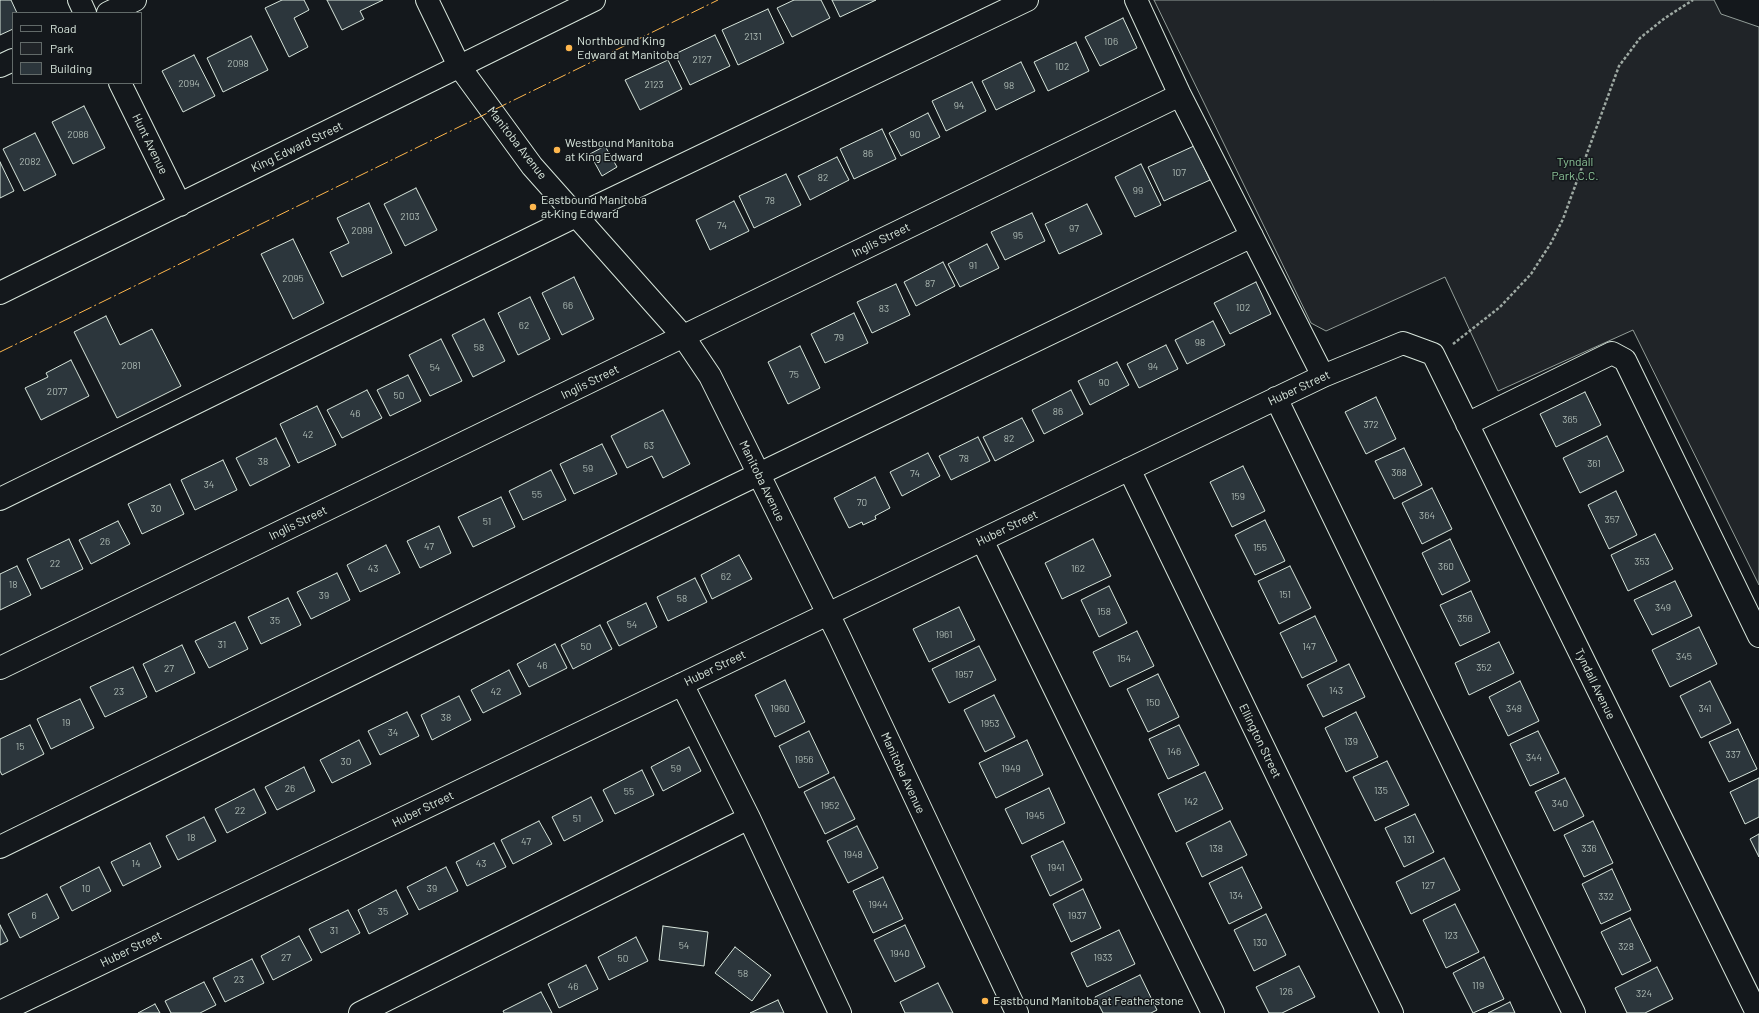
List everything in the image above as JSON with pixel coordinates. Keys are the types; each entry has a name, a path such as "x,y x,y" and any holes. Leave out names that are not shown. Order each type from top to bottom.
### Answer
{"street":[{"path":"79,0 85,12"},
{"path":"110,12 135,0"},
{"name":"Manitoba Avenue","path":"427,0 459,66 532,166 683,336 710,376 828,614 1017,1013"},
{"name":"King Edward Street","path":"0,293 594,0"},
{"path":"0,499 576,216 1027,0"},
{"path":"1136,0 1180,95 1323,376"},
{"path":"0,66 12,60"},
{"name":"Hunt Avenue","path":"120,84 180,205"},
{"name":"Inglis Street","path":"0,668 1180,95"},
{"path":"0,847 759,474 1252,236"},
{"name":"Huber Street","path":"0,1012 1323,376 1403,343 1433,354"},
{"path":"1467,424 1612,353 1625,360 1759,636"},
{"name":"Tyndall Avenue","path":"1433,354 1757,1013"},
{"path":"1276,398 1574,1013"},
{"name":"Ellington Street","path":"1129,469 1392,1013"},
{"path":"982,540 1213,1013"},
{"path":"682,684 749,818 840,1013"},
{"path":"360,1013 749,818"}],"path":[{"path":"1433,354 1449,347 1494,312 1531,274 1551,243 1562,219 1619,66 1640,38 1665,18 1693,0"}],"green space":[{"name":"Tyndall Park C.C.","path":"1154,0 1714,0 1721,14 1759,27 1759,585 1633,330 1498,391 1445,277 1326,331 1311,323"}],"building":[{"path":"0,0 11,0 17,12 12,12 12,29 0,35"},
{"path":"282,0 304,0 309,10 294,18 308,47 289,57 265,8"},
{"path":"327,0 383,0 360,11 364,19 342,30"},
{"path":"794,0 821,0 830,18 792,37 777,8"},
{"path":"832,0 876,0 840,17"},
{"path":"768,9 784,43 738,65 722,30"},
{"path":"1123,18 1137,48 1100,66 1085,37"},
{"path":"715,35 730,66 690,85 675,54"},
{"path":"251,36 268,70 223,92 207,58"},
{"path":"1076,42 1089,71 1048,91 1034,62"},
{"path":"194,55 215,96 183,112 162,71"},
{"path":"668,60 682,89 640,110 625,80"},
{"path":"1021,62 1035,91 996,110 982,81"},
{"path":"972,82 986,111 946,131 932,101"},
{"path":"84,106 105,148 73,164 52,122"},
{"path":"928,113 940,137 901,156 889,133"},
{"path":"882,129 896,159 854,179 840,149"},
{"path":"35,133 56,175 24,191 3,149"},
{"path":"605,146 617,167 602,176 590,154"},
{"path":"1194,146 1210,180 1164,201 1148,167"},
{"path":"837,157 849,180 810,200 798,176"},
{"path":"0,162 14,191 0,198"},
{"path":"1141,164 1161,205 1135,217 1115,177"},
{"path":"786,174 801,205 754,228 739,196"},
{"path":"416,188 437,230 405,246 384,204"},
{"path":"734,201 749,231 710,250 696,220"},
{"path":"369,203 392,253 342,277 330,252 349,243 337,218"},
{"path":"1087,204 1102,234 1059,254 1045,224"},
{"path":"1032,213 1045,241 1005,260 991,232"},
{"path":"293,239 324,303 293,319 261,254"},
{"path":"987,244 999,268 960,287 948,264"},
{"path":"943,262 955,286 916,306 904,282"},
{"path":"574,277 594,319 562,335 542,293"},
{"path":"1256,282 1271,314 1230,334 1214,303"},
{"path":"896,284 910,315 872,333 857,302"},
{"path":"530,297 550,339 518,355 498,313"},
{"path":"854,313 868,343 825,363 811,334"},
{"path":"106,316 120,345 152,329 181,386 117,418 74,332"},
{"path":"484,319 505,361 473,377 452,335"},
{"path":"1213,321 1225,345 1187,364 1175,340"},
{"path":"441,339 462,381 430,396 409,355"},
{"path":"1166,345 1178,369 1139,388 1127,364"},
{"path":"800,346 820,388 788,404 768,362"},
{"path":"71,360 89,396 41,420 25,388 48,377 46,373"},
{"path":"1117,362 1129,385 1090,405 1078,381"},
{"path":"408,375 421,401 390,416 377,390"},
{"path":"367,390 382,418 342,438 327,410"},
{"path":"1071,390 1083,414 1044,434 1032,410"},
{"path":"1585,392 1601,425 1556,447 1540,414"},
{"path":"1376,397 1396,439 1366,454 1345,412"},
{"path":"317,406 336,445 298,463 280,424"},
{"path":"663,410 690,464 663,478 652,456 627,468 611,436"},
{"path":"1022,418 1034,441 995,461 983,437"},
{"path":"1607,436 1624,471 1580,493 1563,458"},
{"path":"978,437 990,461 951,480 939,456"},
{"path":"276,438 290,466 250,486 236,458"},
{"path":"602,444 617,474 574,494 560,464"},
{"path":"1404,448 1422,485 1394,499 1375,461"},
{"path":"928,453 940,476 902,496 890,472"},
{"path":"223,460 237,490 195,510 181,480"},
{"path":"1243,466 1265,511 1232,527 1210,482"},
{"path":"551,470 566,500 523,520 509,491"},
{"path":"875,477 890,508 875,516 876,519 863,525 862,522 849,528 834,498"},
{"path":"170,484 184,514 142,534 128,504"},
{"path":"1432,488 1452,529 1422,544 1402,503"},
{"path":"1616,491 1637,535 1609,549 1588,505"},
{"path":"501,497 515,527 473,547 458,517"},
{"path":"1265,520 1285,561 1255,575 1235,535"},
{"path":"118,521 130,544 91,564 79,540"},
{"path":"439,526 451,553 420,568 407,541"},
{"path":"1655,534 1673,569 1628,591 1611,555"},
{"path":"69,539 83,569 41,589 27,559"},
{"path":"1093,539 1111,576 1062,599 1045,563"},
{"path":"1450,539 1470,581 1442,595 1422,553"},
{"path":"386,545 400,573 360,592 347,565"},
{"path":"739,555 752,579 712,599 701,575"},
{"path":"17,566 31,595 0,610 0,574"},
{"path":"1290,566 1311,608 1279,624 1258,581"},
{"path":"337,573 350,600 311,619 297,592"},
{"path":"695,578 707,602 668,621 657,597"},
{"path":"1675,581 1692,616 1652,635 1634,600"},
{"path":"1109,586 1127,623 1099,637 1081,600"},
{"path":"1471,591 1490,632 1460,646 1440,605"},
{"path":"288,598 301,625 261,644 248,617"},
{"path":"646,603 657,627 619,646 607,622"},
{"path":"959,607 975,640 929,662 913,629"},
{"path":"1315,616 1337,661 1302,678 1280,633"},
{"path":"235,622 248,649 209,668 195,641"},
{"path":"600,625 612,649 573,669 561,645"},
{"path":"1699,627 1717,664 1670,687 1652,650"},
{"path":"1137,631 1154,666 1110,687 1093,652"},
{"path":"1499,642 1514,673 1469,695 1455,663"},
{"path":"555,644 567,668 529,687 517,664"},
{"path":"182,645 195,673 156,692 143,664"},
{"path":"979,646 996,680 949,703 932,669"},
{"path":"1349,664 1365,697 1323,717 1307,685"},
{"path":"133,667 147,697 105,717 90,687"},
{"path":"509,670 521,694 483,713 471,690"},
{"path":"1158,674 1179,717 1148,732 1127,689"},
{"path":"785,680 805,722 775,737 755,695"},
{"path":"1520,681 1539,721 1508,736 1489,697"},
{"path":"1710,681 1731,723 1701,738 1680,696"},
{"path":"994,695 1015,737 985,752 964,710"},
{"path":"459,696 471,720 432,740 421,715"},
{"path":"80,699 94,728 51,749 37,719"},
{"path":"407,712 419,736 380,755 368,731"},
{"path":"1356,712 1378,757 1346,772 1325,728"},
{"path":"30,725 44,754 2,775 0,771 0,739"},
{"path":"1179,725 1199,765 1168,779 1149,739"},
{"path":"1738,729 1757,769 1729,782 1709,742"},
{"path":"809,731 829,773 799,788 779,746"},
{"path":"1538,731 1559,773 1530,786 1510,744"},
{"path":"359,740 371,764 332,783 320,760"},
{"path":"1027,740 1043,775 996,798 979,763"},
{"path":"689,747 701,771 663,791 651,767"},
{"path":"1387,761 1409,805 1375,821 1353,777"},
{"path":"304,767 315,791 277,810 265,787"},
{"path":"642,770 654,795 615,814 603,790"},
{"path":"1205,772 1223,809 1176,832 1158,794"},
{"path":"834,777 855,819 825,834 804,792"},
{"path":"1565,778 1584,816 1554,831 1535,792"},
{"path":"1759,778 1759,817 1745,824 1730,792"},
{"path":"1049,788 1065,823 1022,844 1005,809"},
{"path":"254,789 266,813 227,833 215,809"},
{"path":"591,797 603,821 564,841 552,817"},
{"path":"1415,814 1434,852 1404,867 1385,828"},
{"path":"204,817 216,841 178,860 166,836"},
{"path":"539,821 552,844 513,864 501,840"},
{"path":"1230,821 1247,855 1202,877 1186,843"},
{"path":"1593,821 1613,863 1584,877 1564,835"},
{"path":"857,826 878,868 848,883 827,841"},
{"path":"1759,834 1759,857 1750,839"},
{"path":"1063,841 1082,880 1050,896 1031,856"},
{"path":"150,843 161,867 123,886 111,862"},
{"path":"494,843 506,867 467,886 456,862"},
{"path":"1444,858 1460,890 1411,914 1396,882"},
{"path":"99,867 111,891 72,911 60,887"},
{"path":"446,867 458,891 419,910 407,887"},
{"path":"1242,867 1262,908 1229,924 1209,883"},
{"path":"1612,869 1631,910 1601,924 1582,884"},
{"path":"883,877 903,919 873,933 853,891"},
{"path":"1083,889 1101,928 1071,942 1053,904"},
{"path":"396,890 408,914 369,934 358,910"},
{"path":"47,894 59,918 20,938 8,914"},
{"path":"1455,904 1479,952 1446,968 1423,920"},
{"path":"348,910 360,933 321,953 309,929"},
{"path":"1266,914 1286,955 1254,971 1234,930"},
{"path":"1630,918 1651,961 1622,975 1601,932"},
{"path":"0,925 8,941 0,945"},
{"path":"905,925 925,967 895,982 874,940"},
{"path":"663,926 708,932 704,966 659,960"},
{"path":"1119,930 1135,964 1087,987 1071,953"},
{"path":"299,936 312,960 273,980 261,956"},
{"path":"636,937 648,961 609,980 598,957"},
{"path":"735,947 771,975 752,1001 715,973"},
{"path":"1484,957 1504,999 1473,1013 1453,973"},
{"path":"252,959 264,983 225,1002 213,978"},
{"path":"586,965 598,989 559,1008 548,984"},
{"path":"1299,966 1315,997 1282,1013 1269,1013 1256,987"},
{"path":"1657,967 1673,999 1645,1013 1627,1013 1615,988"},
{"path":"1140,975 1157,1010 1151,1013 1103,1013 1095,997"},
{"path":"204,982 216,1005 200,1013 171,1013 165,1001"},
{"path":"938,983 953,1013 905,1013 900,1002"},
{"path":"541,992 552,1013 504,1013 503,1011"},
{"path":"778,1000 784,1013 750,1013"},
{"path":"1510,1002 1515,1013 1488,1013"},
{"path":"155,1004 160,1013 138,1013"}],"power":[{"path":"0,352 718,0"}],"place":[{"name":"Northbound King Edward at Manitoba","path":"569,48"},
{"name":"Westbound Manitoba at King Edward","path":"557,150"},
{"name":"Eastbound Manitoba at King Edward","path":"533,207"},
{"name":"Eastbound Manitoba at Featherstone","path":"985,1001"}]}
